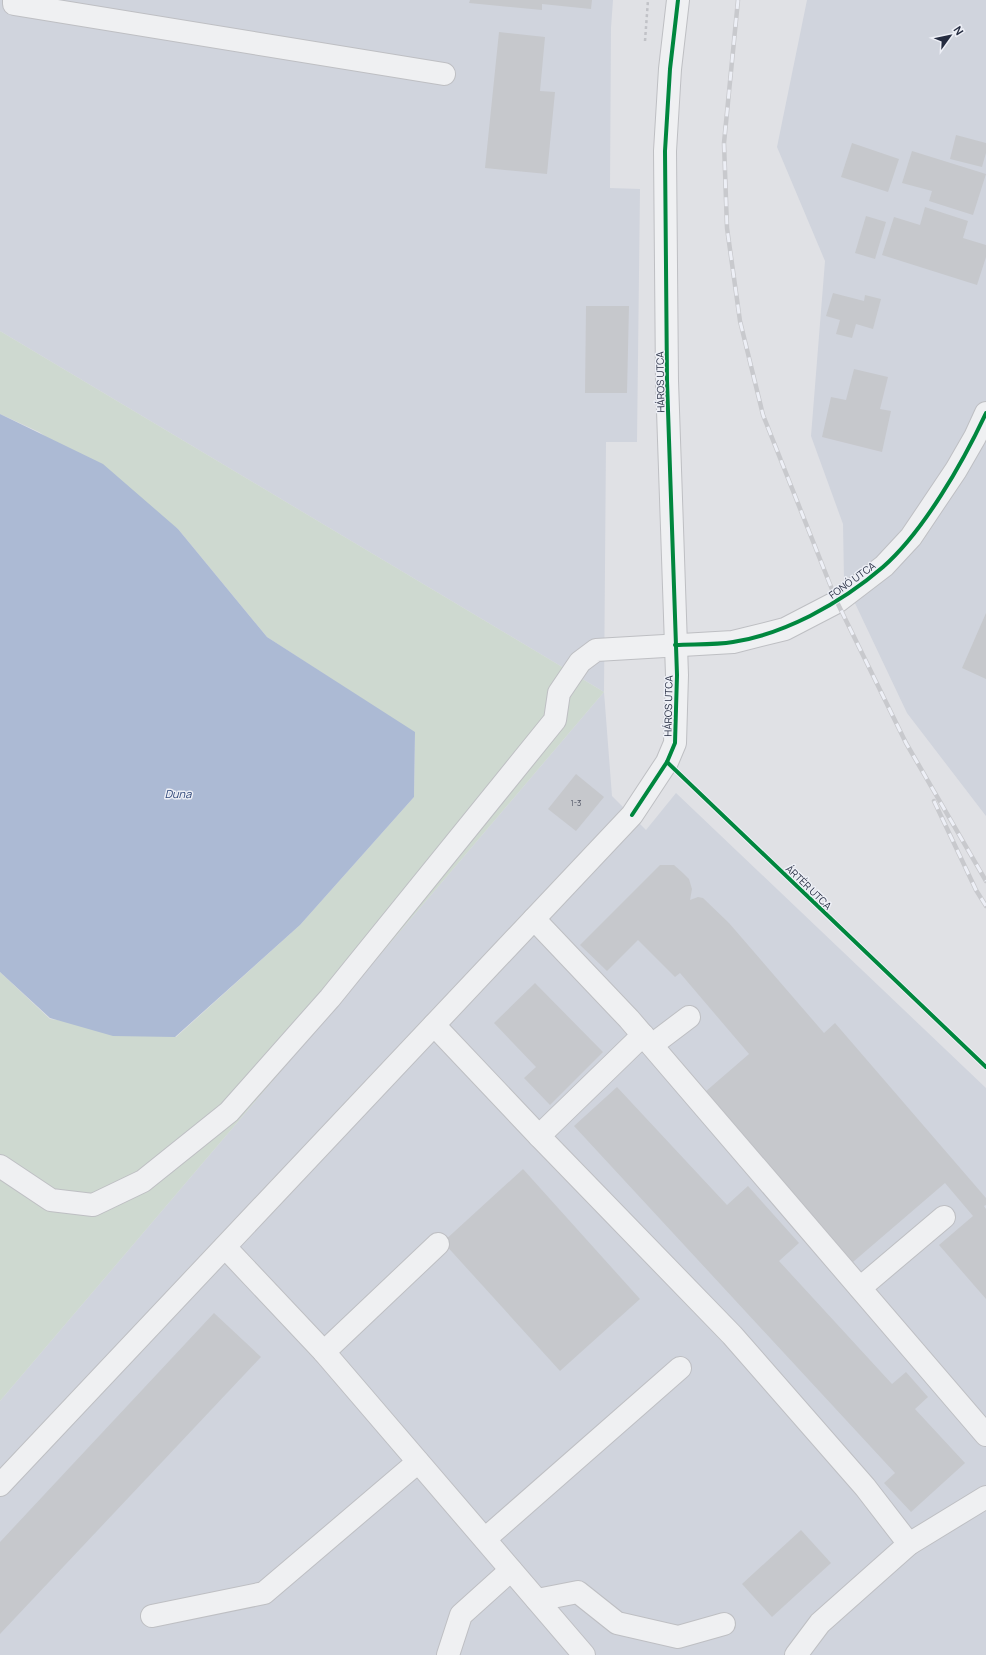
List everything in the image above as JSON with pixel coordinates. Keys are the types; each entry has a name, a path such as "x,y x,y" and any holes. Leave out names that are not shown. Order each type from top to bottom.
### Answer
{"street":[{"path":"14,0 14,4 444,74"},
{"name":"HÁROS UTCA","path":"534,919 632,815 667,762 675,743 677,675 667,381 665,151 670,69 678,0"},
{"name":"FONÓ UTCA","path":"0,1166 52,1200 93,1205 143,1182 229,1112 330,998 555,720 559,692 580,662 596,650 733,642 785,629 837,602 884,566 911,537 975,437 986,413"},
{"path":"0,1485 534,919 647,1040 986,1435"},
{"path":"539,1136 647,1040 689,1017"},
{"path":"434,1025 539,1136 732,1335 865,1487 909,1544"},
{"path":"860,1288 944,1217"},
{"path":"324,1352 438,1244"},
{"path":"225,1247 324,1352 584,1655"},
{"path":"484,1539 680,1368"},
{"path":"152,1616 264,1593 418,1462"},
{"path":"796,1655 820,1623 909,1544 986,1497"},
{"path":"448,1655 461,1616 511,1570"},
{"path":"537,1600 578,1592 617,1623 678,1637 724,1624"}],"shaded area":[{"path":"0,0 613,0 611,28 610,188 640,189 637,442 606,442 604,692 0,331"},
{"path":"807,0 986,0 986,816 907,713 844,580 843,524 811,436 825,261 777,147"},
{"path":"0,331 604,692 0,1401 0,972 50,1019 176,1037 300,925 414,797 415,733 267,637 178,529 39,432 0,414"},
{"path":"604,692 612,796 646,830 676,793 986,1088 986,1655 0,1655 0,1401"}],"water":[{"name":"Duna","path":"0,414 103,464 178,529 267,637 415,732 414,797 300,925 175,1037 113,1036 50,1018 0,972"}],"building":[{"path":"470,0 592,0 591,9 542,4 542,10 469,3"},
{"path":"499,32 545,37 540,91 555,92 547,174 485,168"},
{"path":"956,135 986,143 986,153 982,167 950,159"},
{"path":"852,143 899,159 888,192 841,177"},
{"path":"912,151 986,174 973,215 929,201 932,191 902,183"},
{"path":"925,207 968,221 963,238 986,245 986,257 977,285 882,255 894,217 920,225"},
{"path":"866,216 886,222 875,259 855,253"},
{"path":"833,293 864,301 865,295 881,299 873,329 856,324 852,338 836,334 840,320 826,316"},
{"path":"586,306 629,306 627,393 585,393"},
{"path":"854,369 888,377 880,409 891,411 882,452 822,437 831,397 846,400"},
{"path":"986,613 986,679 962,668"},
{"path":"576,774 604,797 576,831 548,809"},
{"path":"660,865 674,865 689,879 692,889 690,900 698,897 703,898 729,923 824,1033 835,1023 986,1198 986,1205 984,1206 986,1209 986,1299 939,1245 973,1216 945,1183 853,1262 705,1092 749,1054 680,973 675,977 638,940 607,971 580,945"},
{"path":"535,983 603,1052 550,1105 524,1078 536,1067 494,1023"},
{"path":"617,1087 727,1205 748,1186 799,1243 779,1261 892,1384 906,1372 928,1397 915,1409 965,1463 911,1512 884,1483 895,1473 574,1126"},
{"path":"523,1169 640,1299 560,1371 443,1242"},
{"path":"214,1313 261,1357 0,1634 0,1542"},
{"path":"801,1530 831,1563 772,1617 742,1584"}],"railway":[{"path":"738,0 724,143 727,228 740,321 763,415 837,602 906,743 986,881"},
{"path":"934,801 976,890 986,906"}],"cycle path":[{"path":"632,815 667,762 675,743 677,675 667,381 665,151 670,69 678,0"},
{"path":"675,645 726,643 753,638 773,632 820,611 866,581 898,552 928,515 966,453 986,413"},
{"name":"ÁRTÉR UTCA","path":"667,762 986,1067"}]}
